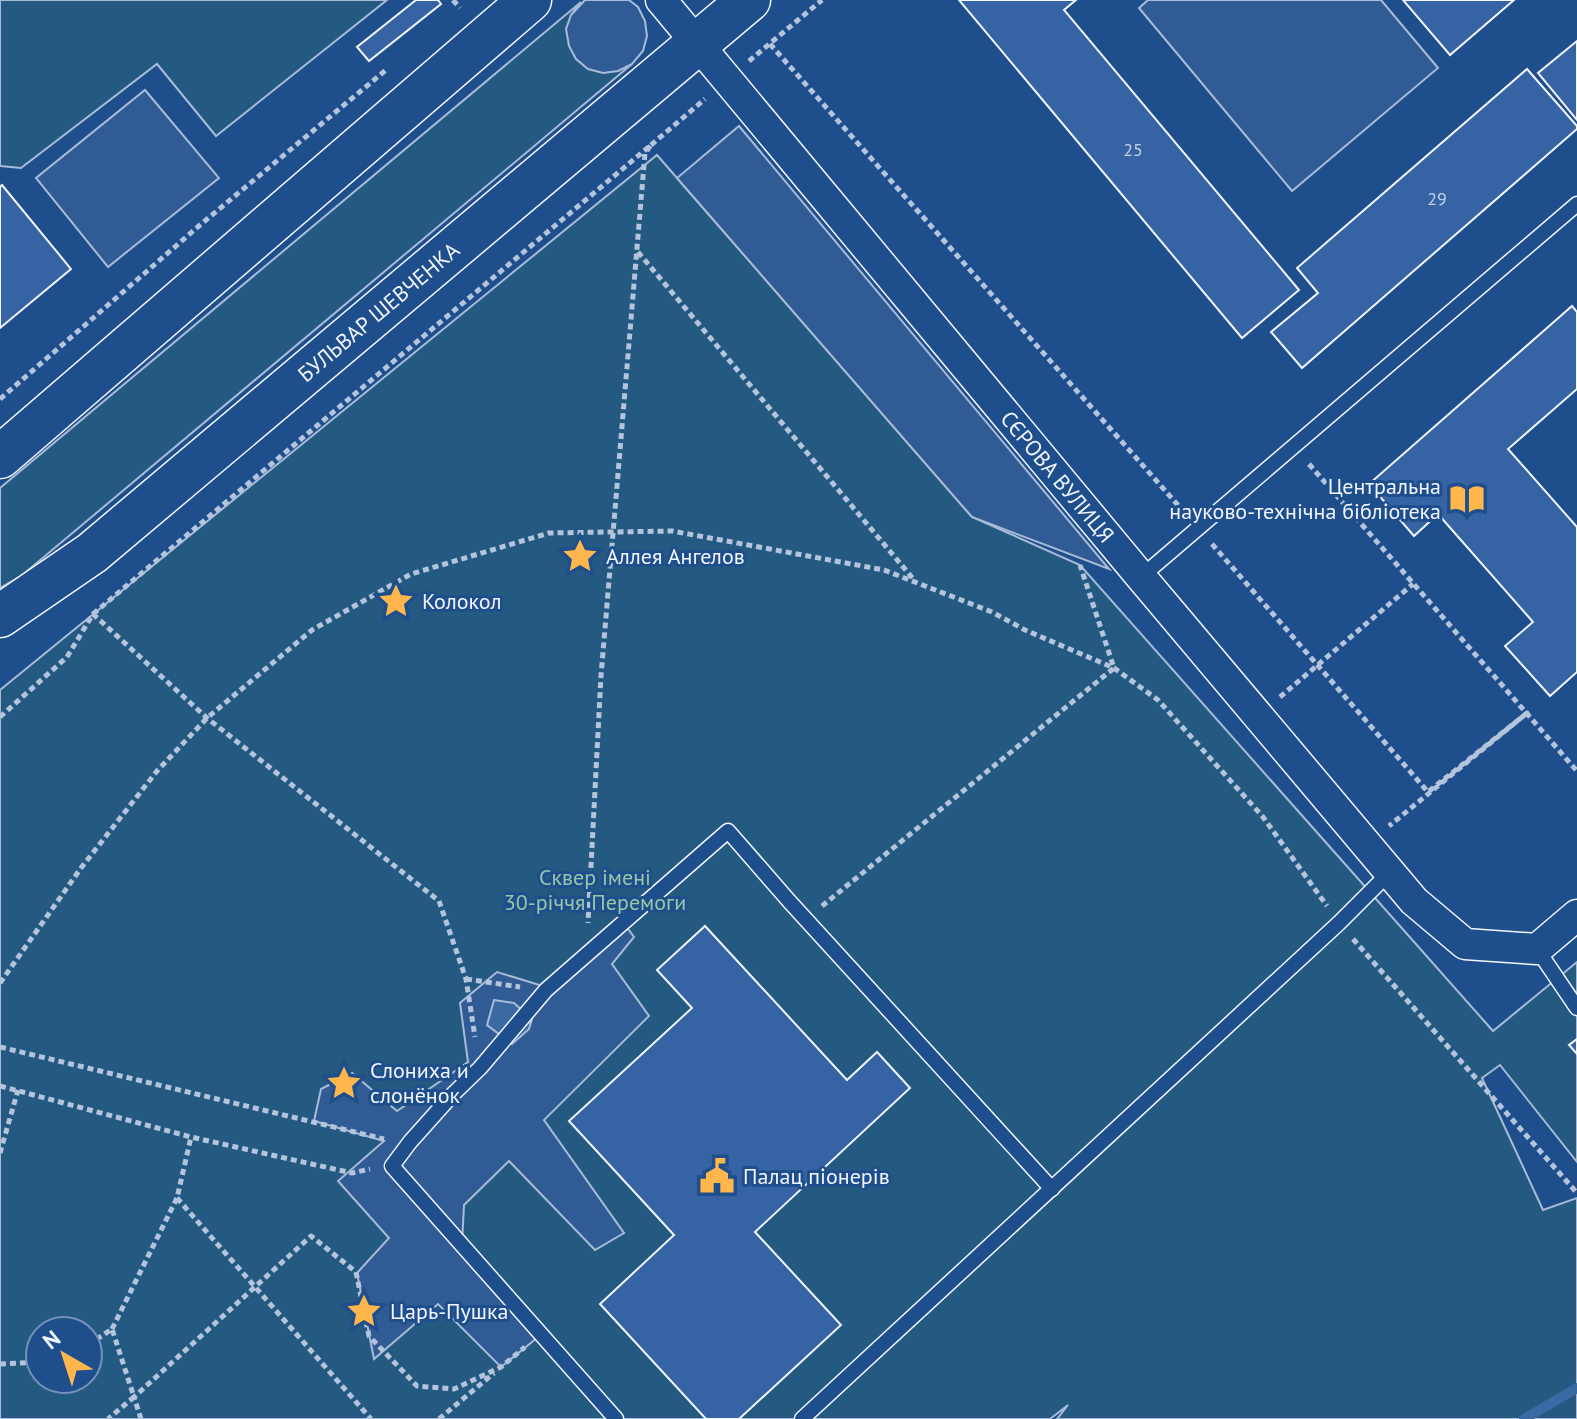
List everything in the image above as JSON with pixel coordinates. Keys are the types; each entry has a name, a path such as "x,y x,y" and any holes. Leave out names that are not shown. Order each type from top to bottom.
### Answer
{"main road":[{"path":"0,457 530,0"},
{"name":"БУЛЬВАР ШЕВЧЕНКА","path":"0,616 92,553 749,0"}],"street":[{"name":"СЄРОВА ВУЛИЦЯ","path":"661,0 1414,901 1465,944 1537,949"},
{"path":"1537,949 1577,915"}],"lane":[{"path":"1141,577 1577,204"},
{"path":"616,1419 392,1166 546,990 728,831 1052,1189"},
{"path":"802,1419 1339,923 1390,872"},
{"path":"1537,949 1577,1008"}],"path":[{"path":"453,0 460,8"},
{"path":"449,17 470,0"},
{"path":"770,44 1428,792 1527,713"},
{"path":"0,399 200,225 393,65"},
{"path":"0,717 67,657 93,614 651,145 645,153 601,676 586,954"},
{"path":"637,252 915,582"},
{"path":"1293,446 1577,771"},
{"path":"0,983 81,868 157,771 207,718 312,630 411,574 549,533 672,531 884,570 992,612 1025,630 1114,668 1158,700 1263,817 1339,923 1577,1193"},
{"path":"1080,565 1114,668"},
{"path":"1258,715 1413,584"},
{"path":"93,614 207,718 439,901 466,979 480,1068"},
{"path":"806,919 1114,668"},
{"path":"1366,844 1527,713"},
{"path":"466,979 546,990"},
{"path":"0,1047 384,1139 392,1166 352,1173 191,1137 0,1086"},
{"path":"0,1153 18,1090"},
{"path":"104,1334 112,1329 177,1198 191,1137"},
{"path":"177,1198 371,1419"},
{"path":"108,1419 311,1236 356,1272 369,1336 417,1386 454,1389 501,1367"},
{"path":"112,1329 141,1419"},
{"path":"439,1419 542,1334"},
{"path":"0,1364 24,1363"}],"green space":[{"path":"0,0 387,0 216,136 157,64 21,168 0,166"},
{"path":"581,2 571,15 618,71 632,64 20,577 0,588 0,488"},
{"name":"Сквер імені 30-річчя Перемоги","path":"657,155 972,517 1080,565 1493,1031 1577,962 1577,1162 1500,1065 1482,1078 1543,1210 1577,1198 1577,1419 1057,1419 1068,1405 1050,1419 0,1419 0,690"}],"shaded area":[{"path":"585,0 629,0 638,7 645,21 647,36 643,51 632,64 618,71 603,73 588,69 576,59 569,46 566,29 571,15"},
{"path":"1148,0 1381,0 1438,68 1292,191 1139,8"},
{"path":"145,90 219,178 108,267 36,178"},
{"path":"739,126 1109,569 972,517 677,178"},
{"path":"623,922 634,937 612,964 649,1016 544,1120 624,1233 595,1250 509,1161 464,1205 462,1244 542,1334 501,1367 438,1304 374,1359 357,1273 389,1238 338,1181 384,1141 314,1121 321,1089 352,1073 397,1111 468,1062 460,1003 497,972 549,988"},
{"path":"494,1000 514,1003 532,1019 529,1029 512,1044 487,1025"}],"building":[{"path":"416,0 438,0 441,4 369,61 357,47"},
{"path":"959,0 1076,0 1064,10 1299,290 1242,338"},
{"path":"1403,0 1514,0 1450,55"},
{"path":"1577,41 1577,120 1538,73"},
{"path":"1527,69 1577,129 1302,368 1271,332 1318,293 1297,268"},
{"path":"2,185 71,269 0,328 0,187"},
{"name":"Центральна науково-технічна бібліотека","path":"1572,306 1577,312 1577,389 1508,449 1577,527 1577,672 1550,696 1505,646 1533,622 1438,514 1414,536 1369,484"},
{"name":"Палац піонерів","path":"705,926 847,1080 877,1052 910,1088 755,1232 841,1325 739,1419 706,1419 600,1304 674,1235 569,1121 692,1008 657,970"},
{"path":"1577,1039 1577,1054 1569,1045"}],"waterway":[{"path":"1524,1419 1577,1388"}],"place":[{"name":"Центральна науково-технічна бібліотека","path":"1467,499"},
{"name":"Аллея Ангелов","path":"580,556"},
{"name":"Колокол","path":"396,601"},
{"name":"Слониха и слонёнок","path":"344,1083"},
{"name":"Палац піонерів","path":"717,1176"},
{"name":"Царь-Пушка","path":"364,1311"}]}
